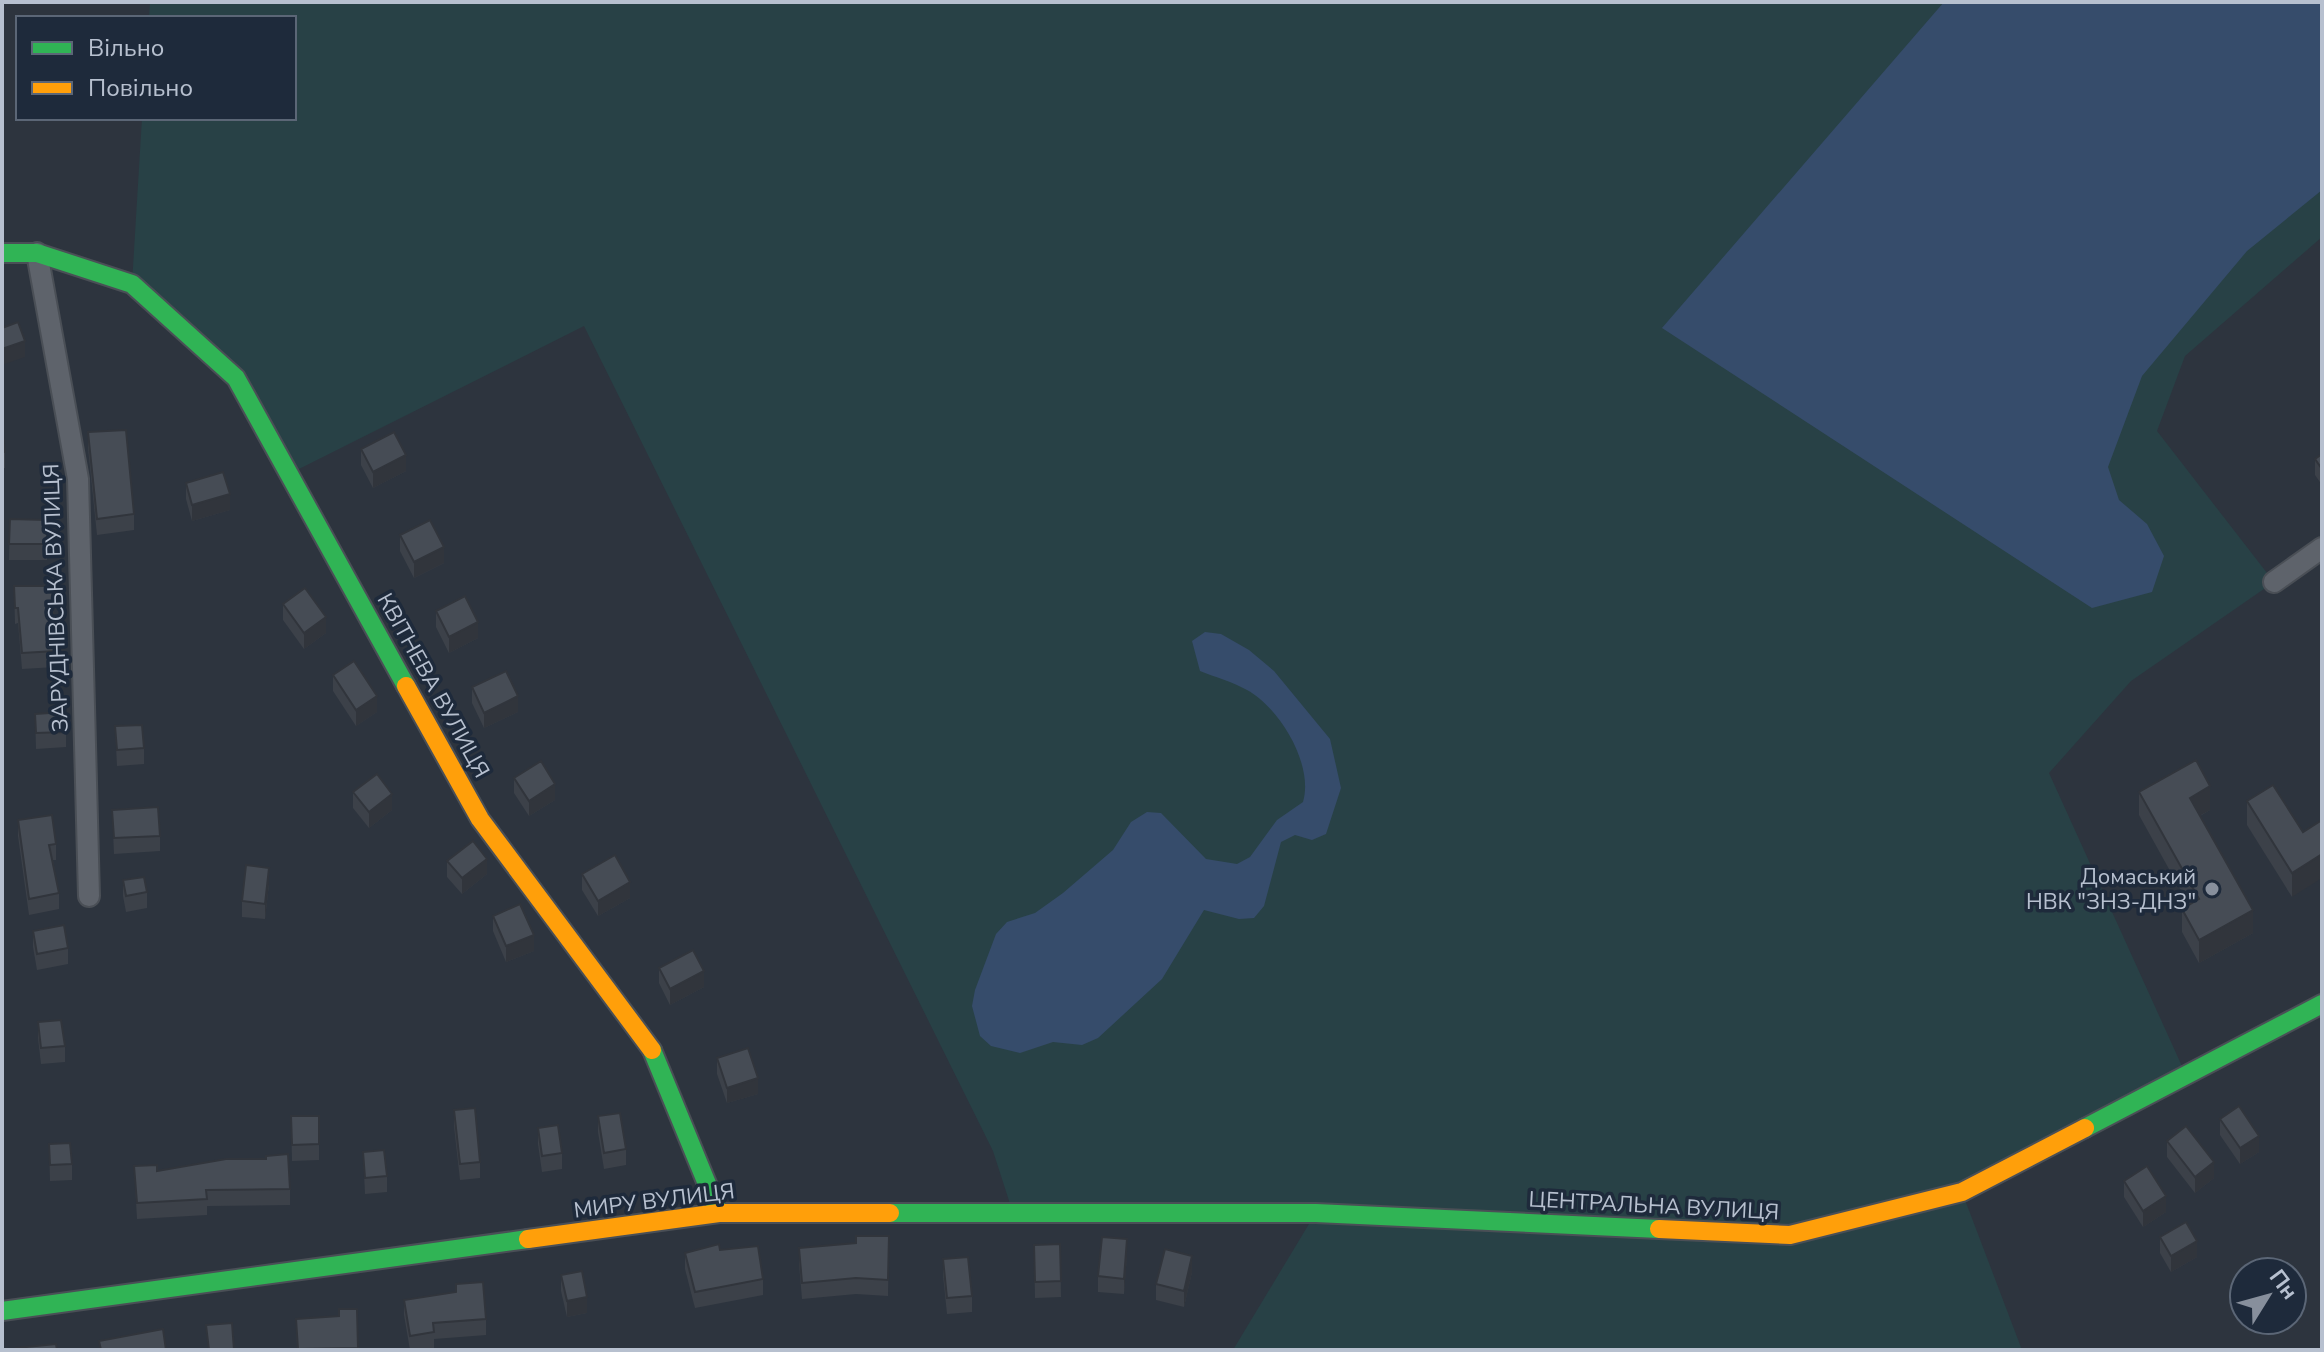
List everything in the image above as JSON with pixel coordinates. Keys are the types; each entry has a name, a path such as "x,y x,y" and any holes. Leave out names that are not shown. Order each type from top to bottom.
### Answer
{"street":[{"name":"КВІТНЕВА ВУЛИЦЯ","path":"2,253 37,253 132,284 236,378 480,819 650,1044 719,1213"},
{"name":"ЗАРУДНІВСЬКА ВУЛИЦЯ","path":"37,253 78,479 89,896"},
{"path":"2274,582 2322,548"},
{"name":"ЦЕНТРАЛЬНА ВУЛИЦЯ","path":"1316,1213 1790,1235 1962,1192 2322,1004"},
{"name":"МИРУ ВУЛИЦЯ","path":"2,1311 719,1213 1316,1213"}],"green space":[{"path":"150,2 2322,2 2322,237 2185,356 2157,431 2274,582 2131,681 2049,773 2186,1075 1962,1192 2022,1350 1233,1350 1315,1214 1013,1213 993,1151 584,326 289,474 236,378 132,284 142,120 296,120 296,16 149,16"}],"water":[{"path":"1944,2 2322,2 2322,190 2247,251 2142,376 2108,467 2119,500 2147,524 2164,556 2152,592 2092,608 1662,328"},
{"path":"1205,632 1221,634 1249,650 1274,671 1330,739 1341,788 1326,834 1312,840 1295,835 1281,842 1264,906 1254,918 1239,919 1204,910 1162,979 1098,1038 1082,1045 1053,1042 1020,1053 991,1046 980,1036 972,1006 996,934 1007,922 1035,913 1063,893 1113,850 1131,822 1147,812 1161,813 1206,859 1237,864 1250,857 1277,820 1303,802 1304,771 1299,755 1292,739 1271,710 1247,690 1200,671 1192,641"}],"building":[{"path":"18,322 25,341 2,349 2,328"},
{"path":"126,430 134,514 97,519 88,432"},
{"path":"394,432 406,455 373,472 361,449"},
{"path":"2322,454 2322,469 2315,459"},
{"path":"223,472 230,494 192,505 186,483"},
{"path":"10,519 47,520 47,544 9,544"},
{"path":"430,520 444,547 414,562 400,535"},
{"path":"14,586 52,586 56,651 22,653"},
{"path":"305,588 326,617 304,633 283,604"},
{"path":"465,596 478,622 449,637 436,611"},
{"path":"354,661 377,696 356,710 333,675"},
{"path":"506,671 518,696 484,713 472,687"},
{"path":"64,712 66,732 36,733 35,714"},
{"path":"142,725 144,748 117,750 115,726"},
{"path":"2196,760 2210,786 2190,798 2253,910 2199,940 2182,909 2199,899 2139,792"},
{"path":"541,761 555,784 529,801 514,778"},
{"path":"377,774 392,794 369,812 353,792"},
{"path":"2273,785 2303,832 2322,820 2322,854 2292,873 2247,801"},
{"path":"158,807 160,836 114,838 112,810"},
{"path":"52,815 56,844 49,845 59,893 29,899 18,820"},
{"path":"473,841 487,859 462,878 447,861"},
{"path":"615,855 630,882 598,901 582,874"},
{"path":"246,865 269,868 265,904 242,901"},
{"path":"144,877 147,892 126,896 123,880"},
{"path":"520,904 534,935 506,946 493,916"},
{"path":"64,925 68,948 37,954 33,931"},
{"path":"693,950 704,971 670,989 659,968"},
{"path":"61,1020 65,1046 41,1048 38,1022"},
{"path":"748,1048 758,1078 727,1088 717,1058"},
{"path":"2239,1106 2259,1136 2240,1148 2220,1119"},
{"path":"475,1108 480,1162 460,1164 454,1110"},
{"path":"620,1113 626,1149 604,1153 598,1116"},
{"path":"291,1116 319,1116 319,1144 292,1145"},
{"path":"558,1125 562,1153 542,1156 538,1128"},
{"path":"2186,1126 2214,1162 2195,1177 2167,1141"},
{"path":"70,1143 72,1164 50,1165 49,1144"},
{"path":"384,1150 387,1176 365,1178 363,1152"},
{"path":"288,1154 290,1189 206,1190 207,1199 137,1203 134,1166 157,1165 157,1171 226,1159 266,1159 266,1156"},
{"path":"2147,1166 2166,1196 2143,1211 2124,1181"},
{"path":"2186,1222 2197,1241 2171,1256 2160,1237"},
{"path":"856,1236 889,1236 888,1280 856,1278 802,1283 799,1248 856,1243"},
{"path":"1102,1237 1127,1239 1124,1279 1098,1276"},
{"path":"719,1244 720,1250 758,1246 763,1279 695,1292 685,1253"},
{"path":"1060,1244 1061,1281 1035,1282 1034,1245"},
{"path":"1165,1249 1192,1256 1184,1291 1156,1284"},
{"path":"968,1257 972,1296 947,1298 943,1259"},
{"path":"582,1271 587,1297 567,1301 561,1275"},
{"path":"483,1282 486,1319 433,1323 434,1332 410,1336 404,1300 456,1292 456,1284"},
{"path":"339,1309 357,1309 358,1348 298,1349 296,1319 339,1316"},
{"path":"232,1323 234,1350 209,1350 206,1325"},
{"path":"163,1329 166,1350 101,1350 99,1341"},
{"path":"56,1344 57,1350 16,1350 16,1348"}],"traffic: fast":[{"path":"2,253 37,253 132,284 236,378 406,686"},
{"path":"2085,1128 2322,1004"},
{"path":"652,1050 719,1213"},
{"path":"890,1213 1316,1213 1659,1229"},
{"path":"2,1311 528,1239"}],"traffic: slow":[{"path":"406,686 480,819 652,1050"},
{"path":"1659,1229 1790,1235 1962,1192 2085,1128"},
{"path":"528,1239 719,1213 890,1213"}],"place":[{"name":"Домаський НВК \"ЗНЗ-ДНЗ\"","path":"2212,889"}]}
